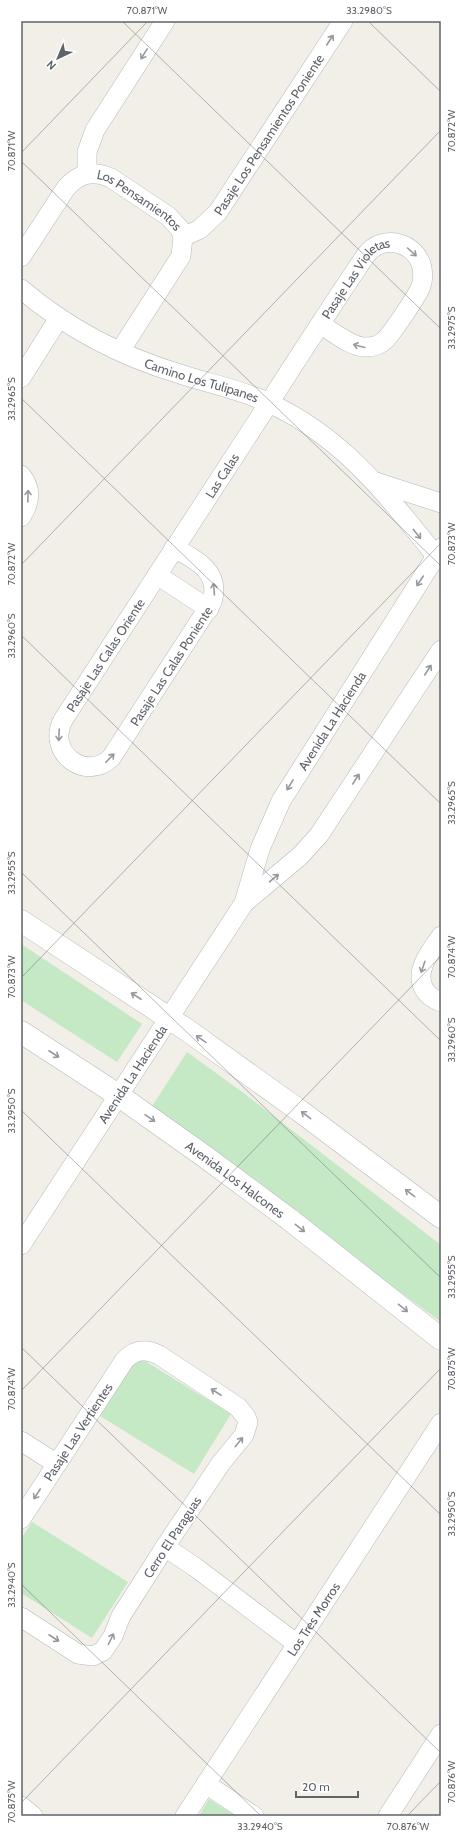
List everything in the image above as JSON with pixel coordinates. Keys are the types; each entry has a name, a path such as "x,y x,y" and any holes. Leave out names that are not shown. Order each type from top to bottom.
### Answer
{"street":[{"path":"87,173 87,152 95,130 165,21"},
{"name":"Pasaje Los Pensamientos Poniente","path":"183,237 200,229 218,212 343,21"},
{"name":"Los Pensamientos","path":"21,257 66,188 76,178 87,173 103,174 138,195 175,221 183,237 181,256 120,351"},
{"name":"Pasaje Las Violetas","path":"268,403 320,324 366,255 376,245 390,242 397,243 411,250 416,255 422,269 423,278 420,287 389,334 379,344 373,347 364,348 355,345 320,324"},
{"name":"Camino Los Tulipanes","path":"21,289 59,318 120,351 157,367 237,390 268,403 300,420 325,437 375,482 439,555"},
{"path":"21,378 59,318"},
{"name":"Las Calas","path":"174,548 268,403"},
{"path":"21,475 29,489 29,497 28,504 21,517"},
{"name":"Camino Los Tulipanes","path":"375,482 441,503"},
{"path":"399,511 409,494"},
{"name":"Pasaje Las Calas Oriente","path":"75,762 64,753 61,748 58,741 59,726 174,548"},
{"name":"Pasaje Las Calas Poniente","path":"75,762 82,766 94,767 106,763 111,758 209,609 214,595 214,588 210,574 197,562 174,548"},
{"name":"Avenida La Hacienda","path":"244,903 260,849 281,801 439,555"},
{"path":"157,575 209,609"},
{"name":"Avenida La Hacienda","path":"21,1245 244,903 300,856 319,835 441,650"},
{"path":"21,921 169,1017 306,1115 441,1217"},
{"path":"437,1000 422,985 421,970 426,959 441,936"},
{"name":"Avenida Los Halcones","path":"21,1032 118,1096 289,1219 441,1339"},
{"name":"Cerro El Paraguas","path":"21,1617 78,1654 93,1656 98,1654 107,1646 120,1616 221,1463 244,1435 248,1422 238,1407 232,1402 159,1355 147,1350 140,1350"},
{"name":"Pasaje Las Vertientes","path":"21,1519 124,1361 134,1352 140,1350"},
{"name":"Los Tres Morros","path":"185,1816 441,1423"},
{"path":"21,1441 57,1464"},
{"path":"165,1547 195,1567 297,1644"},
{"path":"388,1816 441,1736"},
{"path":"206,1784 254,1816"},
{"path":"21,1806 33,1816"}],"green space":[{"path":"21,944 142,1024 117,1062 21,1000"},
{"path":"187,1052 245,1094 441,1245 441,1322 151,1108"},
{"path":"137,1356 231,1414 194,1474 100,1416"},
{"path":"32,1522 128,1582 92,1638 21,1593 21,1539"},
{"path":"209,1799 236,1816 199,1816"}]}
